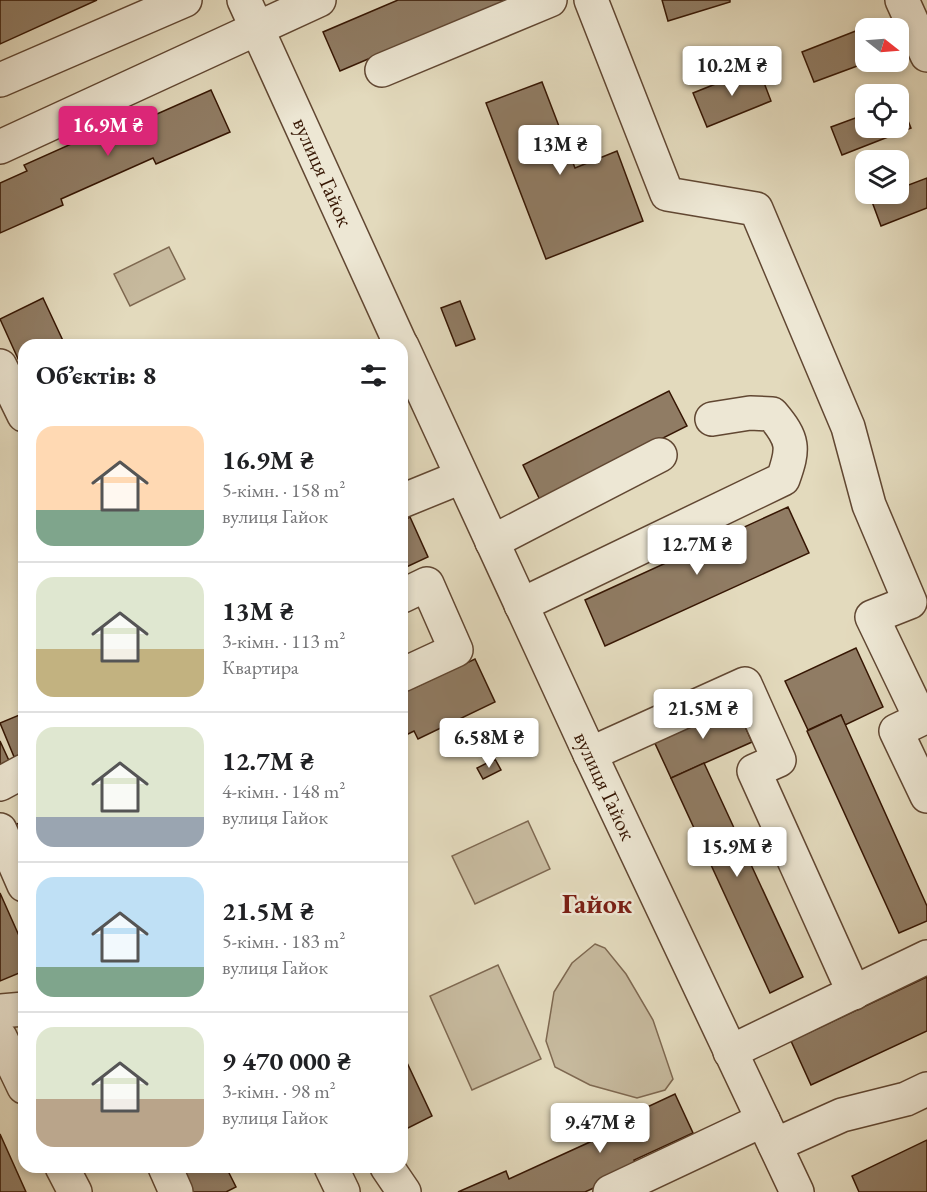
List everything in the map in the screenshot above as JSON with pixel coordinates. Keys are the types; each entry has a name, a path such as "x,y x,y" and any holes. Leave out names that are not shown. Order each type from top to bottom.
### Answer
{"street":[{"path":"0,80 186,0"},
{"path":"0,147 251,14 319,0"},
{"path":"382,70 550,0"},
{"path":"591,0 667,194 756,209 844,416 869,505 910,602 872,617 921,719 896,731 927,796"},
{"path":"902,0 927,56"},
{"name":"вулиця Гайок","path":"251,14 399,339"},
{"name":"вулиця Гайок","path":"408,359 590,754 797,1192"},
{"path":"0,366 18,404"},
{"path":"521,605 783,479 792,455 787,432 772,414 750,413 712,419"},
{"path":"492,542 660,455"},
{"path":"408,499 461,477"},
{"path":"408,593 427,584 456,650 408,672"},
{"path":"590,754 745,684 779,760 754,771 854,993"},
{"path":"0,784 18,774"},
{"path":"0,830 18,871"},
{"path":"730,1052 927,957"},
{"path":"0,1011 18,1010"},
{"path":"0,1038 18,1075"},
{"path":"610,1192 769,1132 906,1100 927,1089"},
{"path":"66,1173 75,1192"},
{"path":"168,1173 176,1192"},
{"path":"334,1173 343,1192"},
{"path":"391,1173 404,1192"}],"shaded area":[{"path":"169,247 185,279 130,306 114,274"},
{"path":"528,821 550,869 475,904 452,856"},
{"path":"595,944 605,948 626,974 653,1020 673,1079 665,1090 637,1098 590,1085 555,1067 546,1041 554,992 572,963"},
{"path":"498,965 541,1059 472,1090 430,996"}],"building":[{"path":"0,0 97,0 0,44"},
{"path":"398,0 507,0 340,71 323,32"},
{"path":"662,0 730,0 730,2 668,21"},
{"path":"855,31 855,67 814,82 802,52"},
{"path":"758,67 771,101 707,127 693,93"},
{"path":"542,82 575,168 617,151 643,221 546,259 486,103"},
{"path":"211,90 230,132 156,164 153,158 61,199 63,205 0,233 0,183 27,171 24,165 145,111 148,118"},
{"path":"855,118 855,138 885,138 842,155 831,127"},
{"path":"927,178 927,208 881,226 873,204 909,204 909,185"},
{"path":"43,298 62,339 18,339 18,359 0,319"},
{"path":"460,301 475,339 456,346 441,308"},
{"path":"669,391 687,426 540,500 523,465"},
{"path":"788,507 809,553 605,646 585,600"},
{"path":"410,517 428,557 408,566 408,518"},
{"path":"856,648 883,707 845,725 841,715 808,730 785,681"},
{"path":"475,659 495,702 418,739 414,731 408,734 408,682 411,681 414,688"},
{"path":"734,702 752,742 671,778 653,739"},
{"path":"841,715 927,906 927,921 899,933 807,731"},
{"path":"18,716 18,764 17,764 0,723"},
{"path":"0,741 11,765 0,770"},
{"path":"495,759 501,770 483,779 477,768"},
{"path":"704,763 803,977 770,993 671,778"},
{"path":"18,824 18,839 12,826"},
{"path":"0,893 18,934 18,974 0,981"},
{"path":"927,977 927,1031 811,1085 791,1041"},
{"path":"408,1065 432,1116 408,1128"},
{"path":"675,1094 693,1133 634,1160 638,1168 585,1192 458,1192 506,1171 509,1179 603,1136 600,1129"},
{"path":"0,1134 26,1192 0,1192"},
{"path":"927,1140 927,1192 859,1192 852,1176"},
{"path":"184,1173 229,1173 236,1187 226,1192 193,1192"}],"district":[{"name":"Гайок","path":"597,903"}]}
